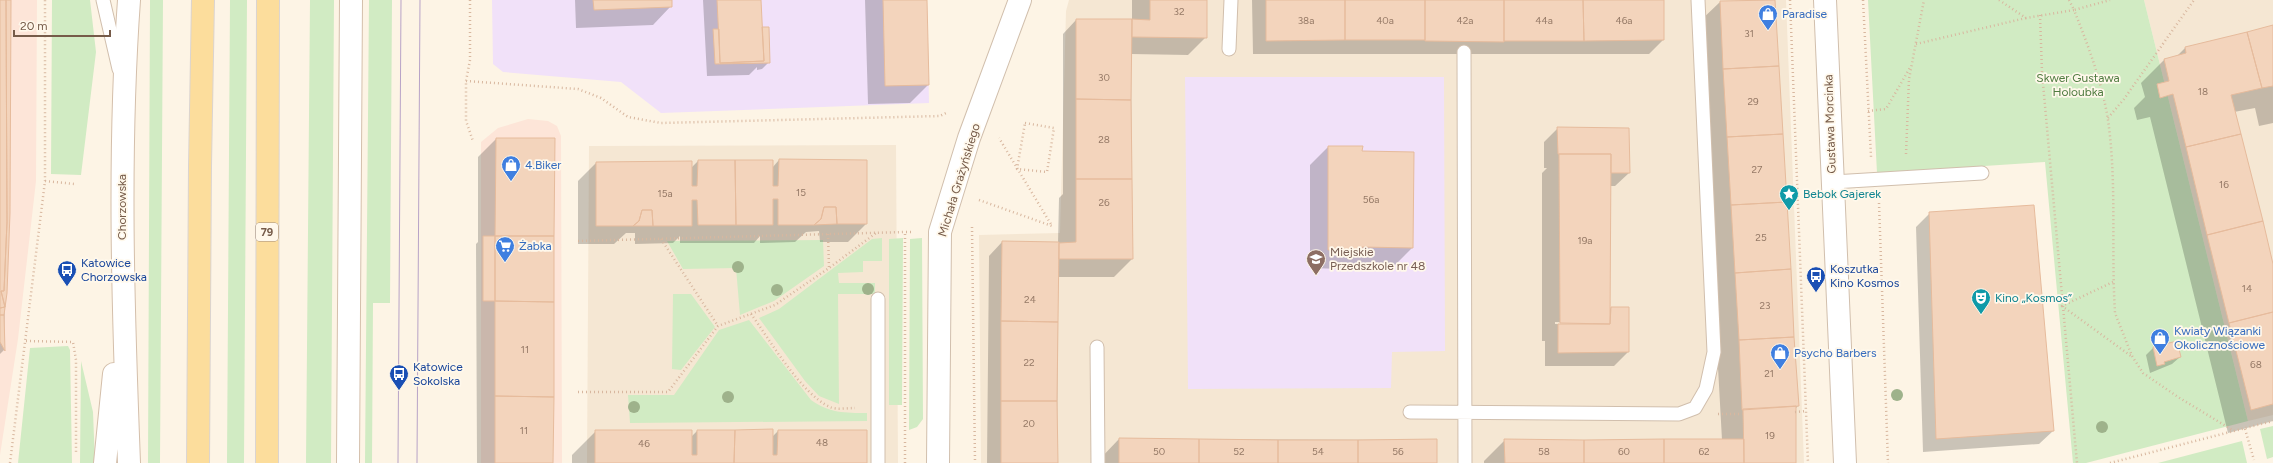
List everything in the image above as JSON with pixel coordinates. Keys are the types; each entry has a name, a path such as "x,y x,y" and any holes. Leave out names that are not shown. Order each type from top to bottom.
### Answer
{"main road":[{"path":"194,0 200,156"},
{"path":"198,463 200,156 203,0"},
{"name":"79","path":"267,463 268,0"}],"street":[{"name":"Chorzowska","path":"128,463 122,283 123,87 129,0"},
{"path":"348,463 351,0"},
{"name":"Michała Grażyńskiego","path":"938,463 940,232 969,138 1020,0"},
{"name":"Gustawa Morcinka","path":"1825,0 1844,463"},
{"path":"105,463 122,283"}],"lane":[{"path":"104,0 123,87"},
{"path":"1229,49 1231,0"},
{"path":"1410,412 1680,414 1695,408 1706,389 1714,352 1698,0"},
{"path":"1464,52 1465,463"},
{"path":"1833,182 1982,173"},
{"path":"878,299 878,463"},
{"path":"1097,347 1098,463"}],"path":[{"path":"10,463 45,181 45,0"},
{"path":"470,0 470,60 466,81 466,121 473,141"},
{"path":"1790,0 1808,463"},
{"path":"1862,0 1872,180 1879,199 1888,463"},
{"path":"1907,177 1909,86 1924,0"},
{"path":"1999,0 2026,18"},
{"path":"2069,0 2086,42 2107,118 2112,159 2113,282 2115,313 2132,356 2143,373 2234,432"},
{"path":"1916,44 2026,18 2074,10 2110,0"},
{"path":"2107,118 2124,99 2194,0"},
{"path":"2040,15 2042,72 2077,463"},
{"path":"1868,112 1886,110 1912,64"},
{"path":"466,81 578,89 601,98 628,117 661,123 940,116 951,110"},
{"path":"1025,123 1054,128 1047,172 1017,168 1025,123"},
{"path":"973,198 1052,226 995,133"},
{"path":"45,181 75,184"},
{"path":"972,229 975,463"},
{"path":"578,241 906,232"},
{"path":"578,392 668,392 718,326 775,305 830,268 876,233"},
{"path":"828,234 830,268"},
{"path":"661,239 718,326"},
{"path":"2062,306 2113,282"},
{"path":"2062,306 2132,356"},
{"path":"751,314 804,386 817,400 832,408 905,408"},
{"path":"26,341 73,342 76,360 76,455"},
{"path":"1796,412 1806,412"},
{"path":"2110,463 2273,421"},
{"path":"2246,429 2254,460"}],"shaded area":[{"path":"0,0 37,0 36,181 18,339 0,455"},
{"path":"492,0 927,0 929,103 661,113 621,82 503,72 493,64"},
{"path":"1069,0 1786,0 1804,463 981,463 979,235 1060,233 1066,11"},
{"path":"2144,0 2273,0 2273,415 2248,421"},
{"name":"Miejskie Przedszkole nr 48","path":"1185,77 1444,77 1445,351 1392,352 1391,388 1188,389"},
{"path":"528,119 548,121 557,126 561,136 562,463 481,463 481,142 498,128"},
{"path":"896,145 898,463 587,463 589,146"}],"green space":[{"path":"52,0 90,0 96,52 81,175 51,174"},
{"path":"150,0 163,0 160,463 148,463"},
{"path":"230,0 247,0 244,463 227,463"},
{"path":"310,0 334,0 331,463 306,463"},
{"path":"369,0 392,0 390,303 373,303 372,463 365,463"},
{"name":"Skwer Gustawa Holoubka","path":"1868,0 2144,0 2248,421 2086,463 2073,463 2045,162 1877,173"},
{"path":"882,238 882,261 863,261 863,272 838,273 839,283 875,283 875,294 838,294 839,404 819,396 805,381 759,318 779,309 872,239"},
{"path":"903,238 902,405 889,405 889,239"},
{"path":"922,238 923,419 917,427 909,430 910,239"},
{"path":"823,240 824,266 774,301 740,315 736,268 683,269 667,241"},
{"path":"673,294 691,294 715,327 681,370 672,369"},
{"path":"749,320 811,400 824,408 831,410 852,413 867,413 867,421 630,423 628,395 674,395 719,330"},
{"path":"68,346 70,350 72,463 18,463 30,348"},
{"path":"81,361 93,412 95,463 80,463"},
{"path":"2273,426 2273,457 2267,459 2260,429"},
{"path":"2242,441 2247,463 2158,463"}],"building":[{"path":"0,0 6,0 7,222 4,291 1,291 5,307 0,308"},
{"path":"6,0 11,0 10,213 7,293 4,315 0,315 0,308 5,307 1,291 4,291 7,222"},
{"path":"593,0 672,0 672,7 594,10"},
{"path":"717,0 761,0 764,61 720,63"},
{"path":"883,0 927,0 929,85 885,86"},
{"path":"1150,0 1207,0 1207,38 1132,37 1132,19 1150,20"},
{"path":"1266,0 1345,0 1345,40 1266,41"},
{"path":"1345,0 1425,0 1425,40 1345,40"},
{"path":"1425,0 1504,0 1504,42 1425,41"},
{"path":"1504,0 1583,0 1584,41 1504,41"},
{"path":"1583,0 1664,0 1664,40 1584,41"},
{"path":"1775,0 1779,66 1723,69 1720,1"},
{"path":"1076,19 1132,19 1131,100 1076,99"},
{"path":"2273,25 2273,86 2262,88 2247,32"},
{"path":"762,27 769,27 770,63 715,64 713,29 719,29 720,63 764,61"},
{"path":"2247,32 2262,88 2231,95 2241,134 2186,147 2173,94 2160,98 2157,84 2169,81 2164,59 2186,53 2185,47"},
{"path":"1779,66 1783,134 1727,137 1723,69"},
{"path":"1076,99 1131,100 1132,179 1076,179"},
{"path":"1557,127 1629,128 1630,173 1611,173 1611,154 1558,154"},
{"path":"1783,134 1787,202 1731,205 1727,137"},
{"path":"2241,134 2263,221 2207,235 2186,147"},
{"path":"496,138 555,138 554,236 495,236"},
{"path":"1328,146 1363,146 1362,151 1414,152 1413,248 1362,247 1362,251 1328,250"},
{"path":"1559,154 1611,154 1610,324 1560,323"},
{"path":"779,159 867,160 867,224 837,224 836,207 824,207 821,219 814,225 778,225 778,199 773,199 773,225 736,225 735,160 773,160 773,186 778,186"},
{"path":"698,160 735,160 736,225 698,225 697,200 692,200 692,226 653,226 652,210 642,210 639,221 633,226 596,226 596,162 692,161 692,186 697,186"},
{"path":"1076,179 1132,179 1133,259 1059,259 1059,243 1076,242"},
{"path":"1787,202 1791,269 1735,273 1731,205"},
{"path":"2034,205 2054,431 1936,439 1929,212"},
{"path":"824,207 836,207 837,224 814,225 821,219"},
{"path":"642,210 652,210 653,226 633,226 639,221"},
{"path":"2263,221 2273,264 2273,312 2229,323 2207,235"},
{"path":"483,236 495,236 495,301 483,301"},
{"path":"495,236 554,236 554,302 495,301"},
{"path":"1002,241 1059,242 1058,322 1001,321"},
{"path":"1791,269 1794,337 1739,340 1735,273"},
{"path":"495,301 554,302 554,397 495,396"},
{"path":"1611,307 1629,307 1629,352 1558,353 1558,324 1610,324"},
{"path":"2273,312 2273,404 2251,410 2229,323"},
{"path":"0,315 4,315 5,351 0,342"},
{"path":"1001,321 1058,322 1057,401 1001,401"},
{"path":"1794,337 1799,406 1742,410 1739,340"},
{"path":"2177,341 2181,357 2164,362 2165,364 2157,366 2153,347"},
{"path":"495,396 554,397 553,463 495,463"},
{"path":"1001,401 1057,401 1058,463 1001,463"},
{"path":"1796,406 1796,463 1744,463 1743,409"},
{"path":"773,429 773,455 777,455 778,430 867,430 867,463 734,463 735,430"},
{"path":"595,430 692,430 692,455 697,455 697,430 735,430 734,463 595,463"},
{"path":"1119,438 1199,439 1199,463 1119,463"},
{"path":"1199,439 1278,440 1278,463 1199,463"},
{"path":"1437,439 1437,463 1358,463 1358,440"},
{"path":"1504,439 1584,440 1584,463 1505,463"},
{"path":"1664,439 1664,463 1584,463 1584,440"},
{"path":"1664,439 1744,439 1744,463 1664,463"},
{"path":"1278,440 1358,440 1358,463 1278,463"}],"tram line":[{"path":"398,463 401,0"},
{"path":"417,463 420,0"}],"place":[{"name":"Paradise","path":"1768,31"},
{"name":"4.Biker","path":"511,182"},
{"name":"Bebok Gajerek","path":"1789,211"},
{"name":"Żabka","path":"505,263"},
{"name":"Miejskie Przedszkole nr 48","path":"1316,276"},
{"name":"Katowice Chorzowska","path":"67,287"},
{"name":"Koszutka Kino Kosmos","path":"1816,293"},
{"name":"Kino „Kosmos”","path":"1981,315"},
{"name":"Kwiaty Wiązanki Okolicznościowe","path":"2160,355"},
{"name":"Psycho Barbers","path":"1780,370"},
{"name":"Katowice Sokolska","path":"399,391"}]}
